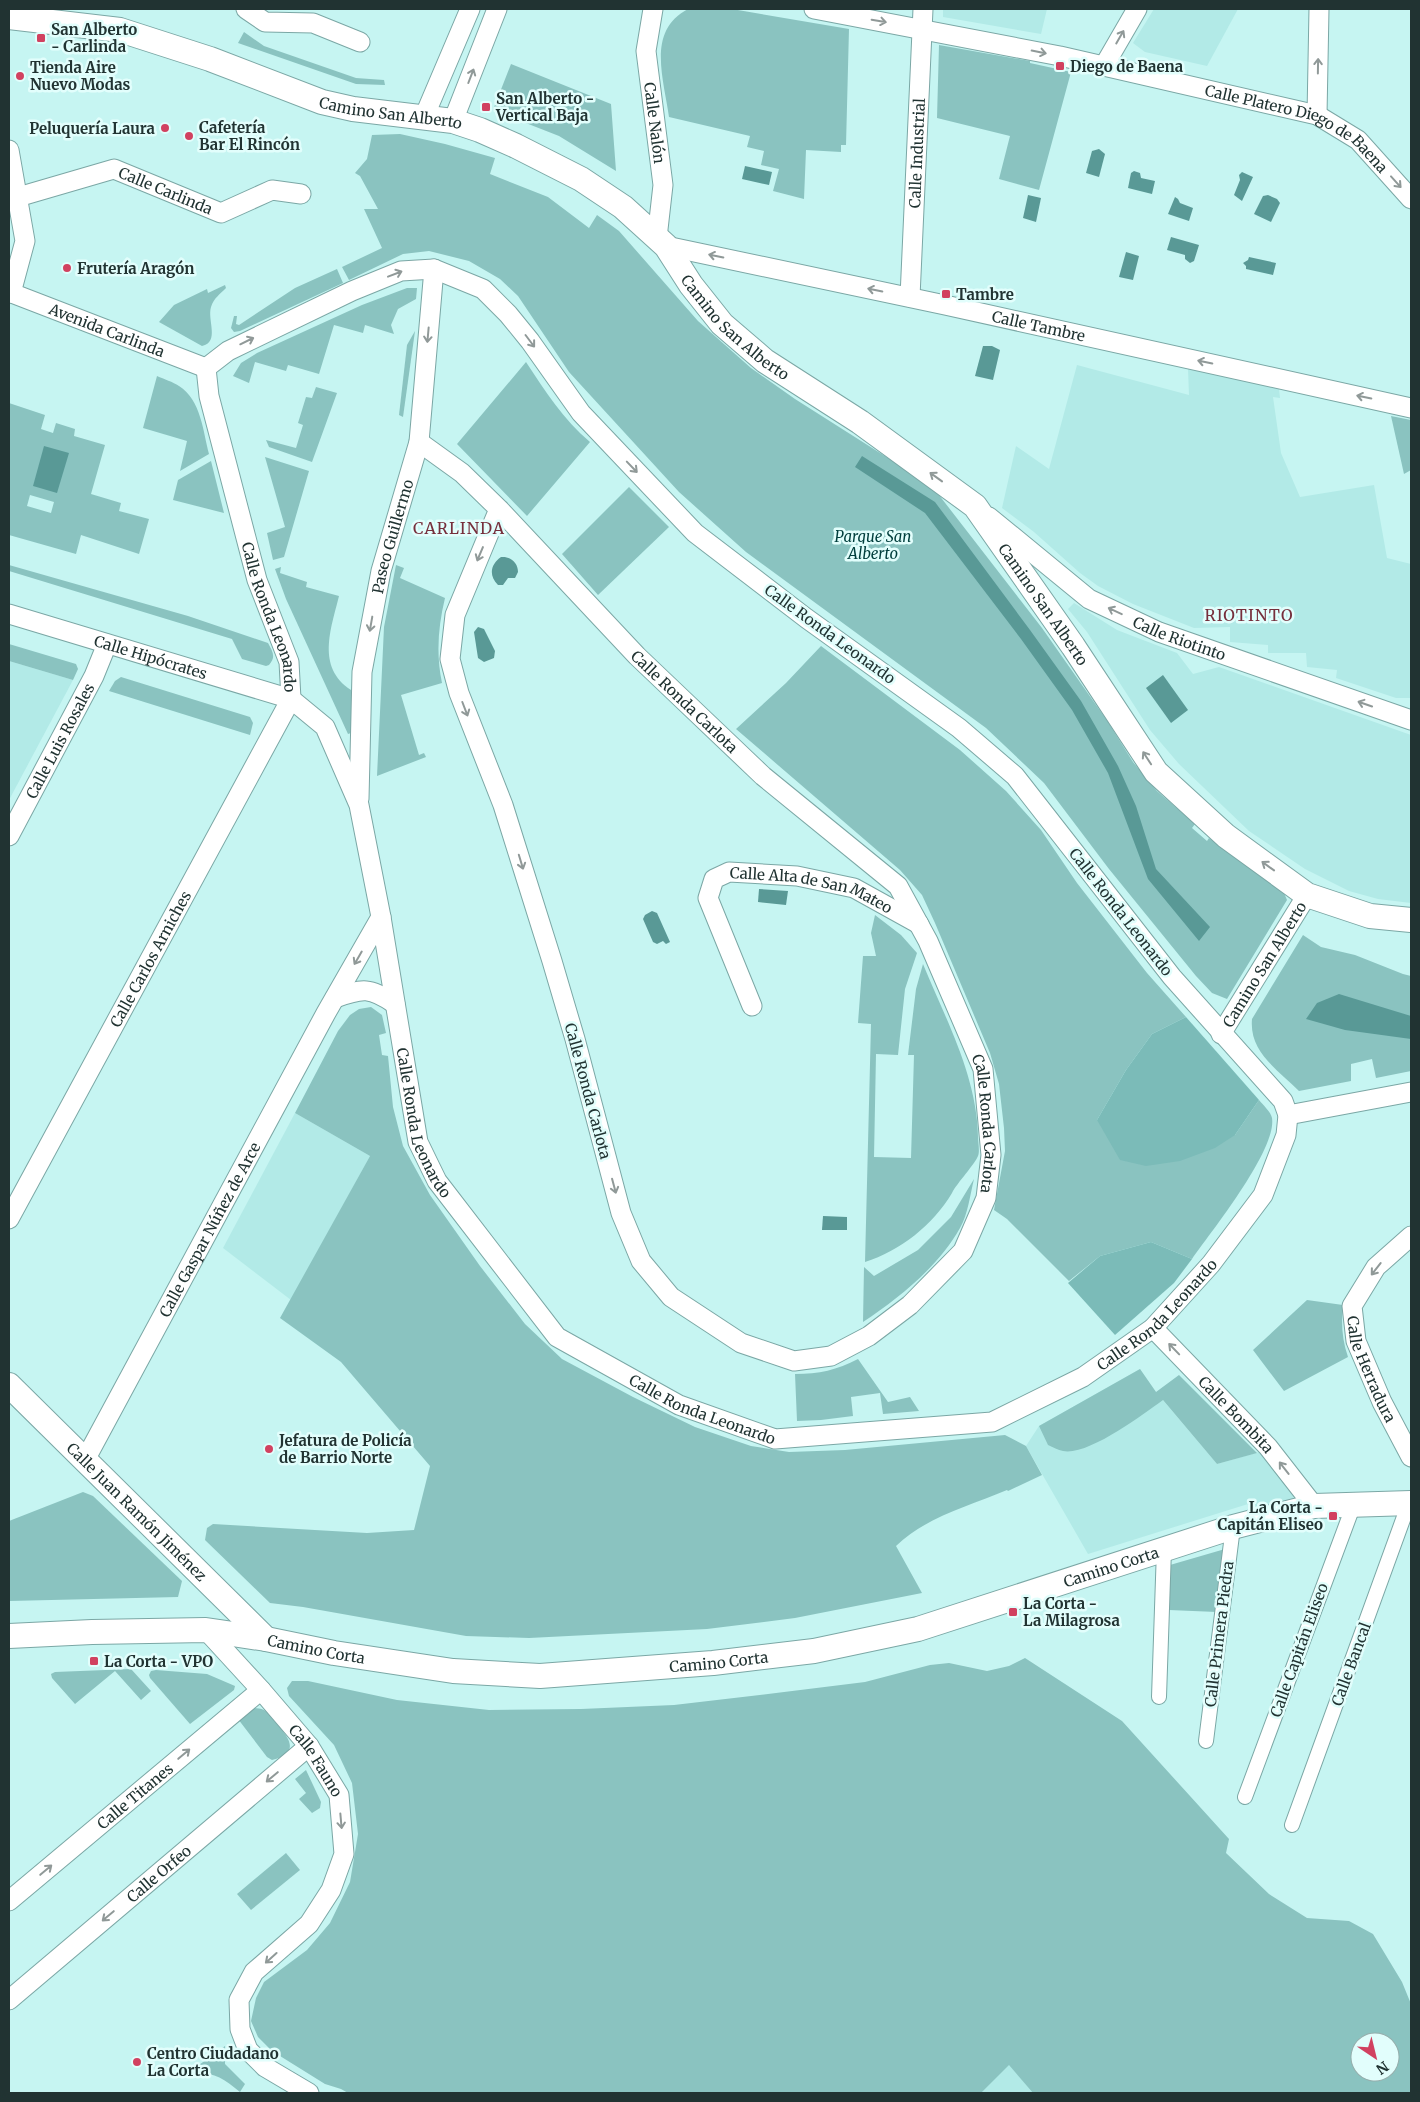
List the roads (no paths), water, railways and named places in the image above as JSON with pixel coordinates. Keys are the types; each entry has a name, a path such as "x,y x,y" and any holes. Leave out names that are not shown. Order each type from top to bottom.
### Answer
{"street":[{"path":"246,9 265,22 313,23 360,42"},
{"path":"424,117 470,9"},
{"path":"454,122 497,9"},
{"name":"Calle Nalón","path":"653,9 646,51 663,185 661,242"},
{"name":"Calle Platero Diego de Baena","path":"814,9 922,28 1104,66 1317,114 1358,140 1411,199"},
{"name":"Calle Industrial","path":"910,297 923,9"},
{"path":"1104,66 1137,9"},
{"path":"1317,114 1319,9"},
{"name":"Camino San Alberto","path":"9,17 120,30 203,57 322,102 454,122 480,130 507,142 581,179 623,207 661,242 722,324 765,361 860,422 975,506 1073,646 1156,772 1226,836 1307,895 1370,916 1411,920"},
{"path":"9,150 25,241 10,292"},
{"name":"Calle Carlinda","path":"18,197 114,169 221,213 272,190 301,194"},
{"name":"Calle Tambre","path":"661,242 1411,408"},
{"name":"Calle Ronda Leonardo","path":"434,269 483,289 508,314 530,341 581,413 695,532 806,618 959,728 1015,776 1172,977 1282,1101 1288,1115 1286,1135 1263,1195 1211,1264 1153,1328 1083,1377 992,1422 775,1439 680,1405 557,1337 437,1181 418,1142 381,917 359,805 325,727 292,698 289,662 257,580 209,396 206,368 228,350 352,291 402,271 434,269"},
{"name":"Paseo Guillermo","path":"359,805 362,672 381,571 419,442 434,269"},
{"name":"Avenida Carlinda","path":"10,292 206,368"},
{"name":"Calle Ronda Carlota","path":"419,442 462,473 498,509 637,656 763,776 898,886 920,924 983,1069 992,1155 986,1198 962,1251 910,1305 869,1336 831,1356 794,1362 741,1343 671,1296 640,1261 621,1212 575,1039 508,823 459,693 450,659 454,615 498,509"},
{"name":"Calle Riotinto","path":"975,506 1089,599 1159,632 1411,720"},
{"name":"Calle Hipócrates","path":"9,614 292,698"},
{"name":"Calle Luis Rosales","path":"9,836 94,676 107,644"},
{"name":"Calle Carlos Arniches","path":"9,1219 292,698"},
{"name":"Calle Alta de San Mateo","path":"752,1006 708,898 714,879 729,872 797,876 854,888 920,924"},
{"name":"Camino San Alberto","path":"1221,1034 1307,895"},
{"name":"Calle Gaspar Núñez de Arce","path":"85,1460 335,998 381,917"},
{"path":"335,998 359,990 380,994 395,1004"},
{"path":"1288,1115 1411,1092"},
{"name":"Calle Herradura","path":"1411,1236 1376,1267 1352,1306 1356,1341 1382,1402 1411,1457"},
{"name":"Calle Bombita","path":"1153,1328 1268,1447 1314,1506"},
{"name":"Calle Juan Ramón Jiménez","path":"9,1385 266,1639"},
{"name":"Camino Corta","path":"9,1636 206,1630 453,1671 540,1676 713,1663 814,1651 918,1630 1232,1527 1314,1506 1410,1503"},
{"name":"Calle Bancal","path":"1292,1825 1410,1503"},
{"name":"Calle Capitán Eliseo","path":"1245,1797 1354,1504"},
{"name":"Calle Primera Piedra","path":"1206,1741 1232,1527"},
{"path":"1159,1697 1164,1549"},
{"name":"Calle Fauno","path":"206,1630 262,1690 309,1746 339,1795 344,1854 331,1890 309,1924 254,1972 239,2000 240,2028 248,2050 265,2067 309,2093"},
{"name":"Calle Titanes","path":"9,1901 262,1690"},
{"name":"Calle Orfeo","path":"9,2000 309,1746"}],"place":[{"name":"San Alberto - Carlinda","path":"41,38"},
{"name":"Diego de Baena","path":"1060,66"},
{"name":"Tienda Aire Nuevo Modas","path":"20,76"},
{"name":"San Alberto - Vertical Baja","path":"486,107"},
{"name":"Peluquería Laura","path":"165,128"},
{"name":"Cafetería Bar El Rincón","path":"189,136"},
{"name":"Frutería Aragón","path":"67,268"},
{"name":"Tambre","path":"946,294"},
{"name":"Jefatura de Policía de Barrio Norte","path":"269,1449"},
{"name":"La Corta - Capitán Eliseo","path":"1333,1516"},
{"name":"La Corta - La Milagrosa","path":"1013,1612"},
{"name":"La Corta - VPO","path":"94,1661"},
{"name":"Centro Ciudadano La Corta","path":"137,2062"}],"district":[{"name":"CARLINDA","path":"459,528"},
{"name":"RIOTINTO","path":"1249,615"}],"park label":[{"name":"Parque San Alberto","path":"873,544"}]}
